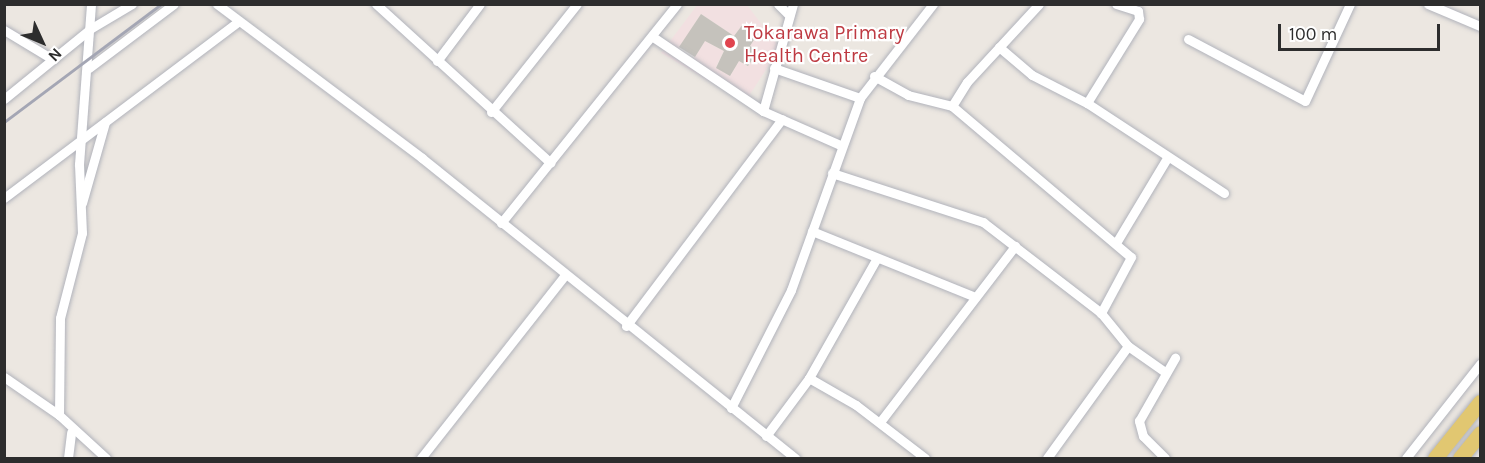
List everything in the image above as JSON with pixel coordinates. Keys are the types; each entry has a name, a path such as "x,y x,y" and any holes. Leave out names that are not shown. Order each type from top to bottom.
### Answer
{"main road":[{"path":"1435,459 1475,421 1480,402"},
{"path":"1460,459 1480,433"}],"street":[{"path":"59,415 57,346 82,233 80,138 89,68 91,4"},
{"path":"6,96 90,29 132,4"},
{"path":"89,68 174,4"},
{"path":"217,4 501,224 795,459"},
{"path":"376,4 491,112 551,163"},
{"path":"436,61 480,4"},
{"path":"491,112 577,4"},
{"path":"501,224 653,37 677,4"},
{"path":"778,4 789,15"},
{"path":"763,111 793,4"},
{"path":"731,408 780,314 812,231 840,146 860,98 874,76 933,4"},
{"path":"952,106 999,47 1039,4"},
{"path":"1087,103 1139,19 1138,11 1116,4"},
{"path":"1188,39 1305,101 1350,4"},
{"path":"1428,4 1480,26"},
{"path":"4,198 80,138 105,122 239,21"},
{"path":"4,30 52,59"},
{"path":"653,37 763,111 840,146"},
{"path":"999,47 1032,75 1087,103 1167,158 1224,193"},
{"path":"774,68 860,98"},
{"path":"874,76 908,95 952,106 1116,243 1132,262 1101,313"},
{"path":"626,326 782,119"},
{"path":"82,203 105,122"},
{"path":"1116,243 1167,158"},
{"path":"832,173 966,215 1015,246 1101,313 1128,346 1165,372"},
{"path":"812,231 975,297"},
{"path":"880,422 1015,246"},
{"path":"766,436 809,378 877,258"},
{"path":"421,459 564,276"},
{"path":"1048,458 1128,346"},
{"path":"1165,459 1138,427 1165,372 1175,358"},
{"path":"1406,459 1480,364"},
{"path":"4,376 59,415 71,432 106,459"},
{"path":"809,378 880,422 925,459"},
{"path":"68,459 71,432"}],"shaded area":[{"path":"698,4 747,5 780,48 745,102 661,53","holes":["701,14 734,36 743,24 757,35 750,46 758,51 748,66 739,61 730,76 716,67 724,51 705,41 693,60 678,50"]}],"building":[{"name":"Tokarawa Primary Health Centre","path":"701,14 734,36 743,24 757,35 750,46 758,51 748,66 739,61 730,76 716,68 724,51 705,41 695,57 679,47"}],"railway":[{"path":"4,122 161,4"}],"place":[{"name":"Tokarawa Primary Health Centre","path":"730,43"}]}
